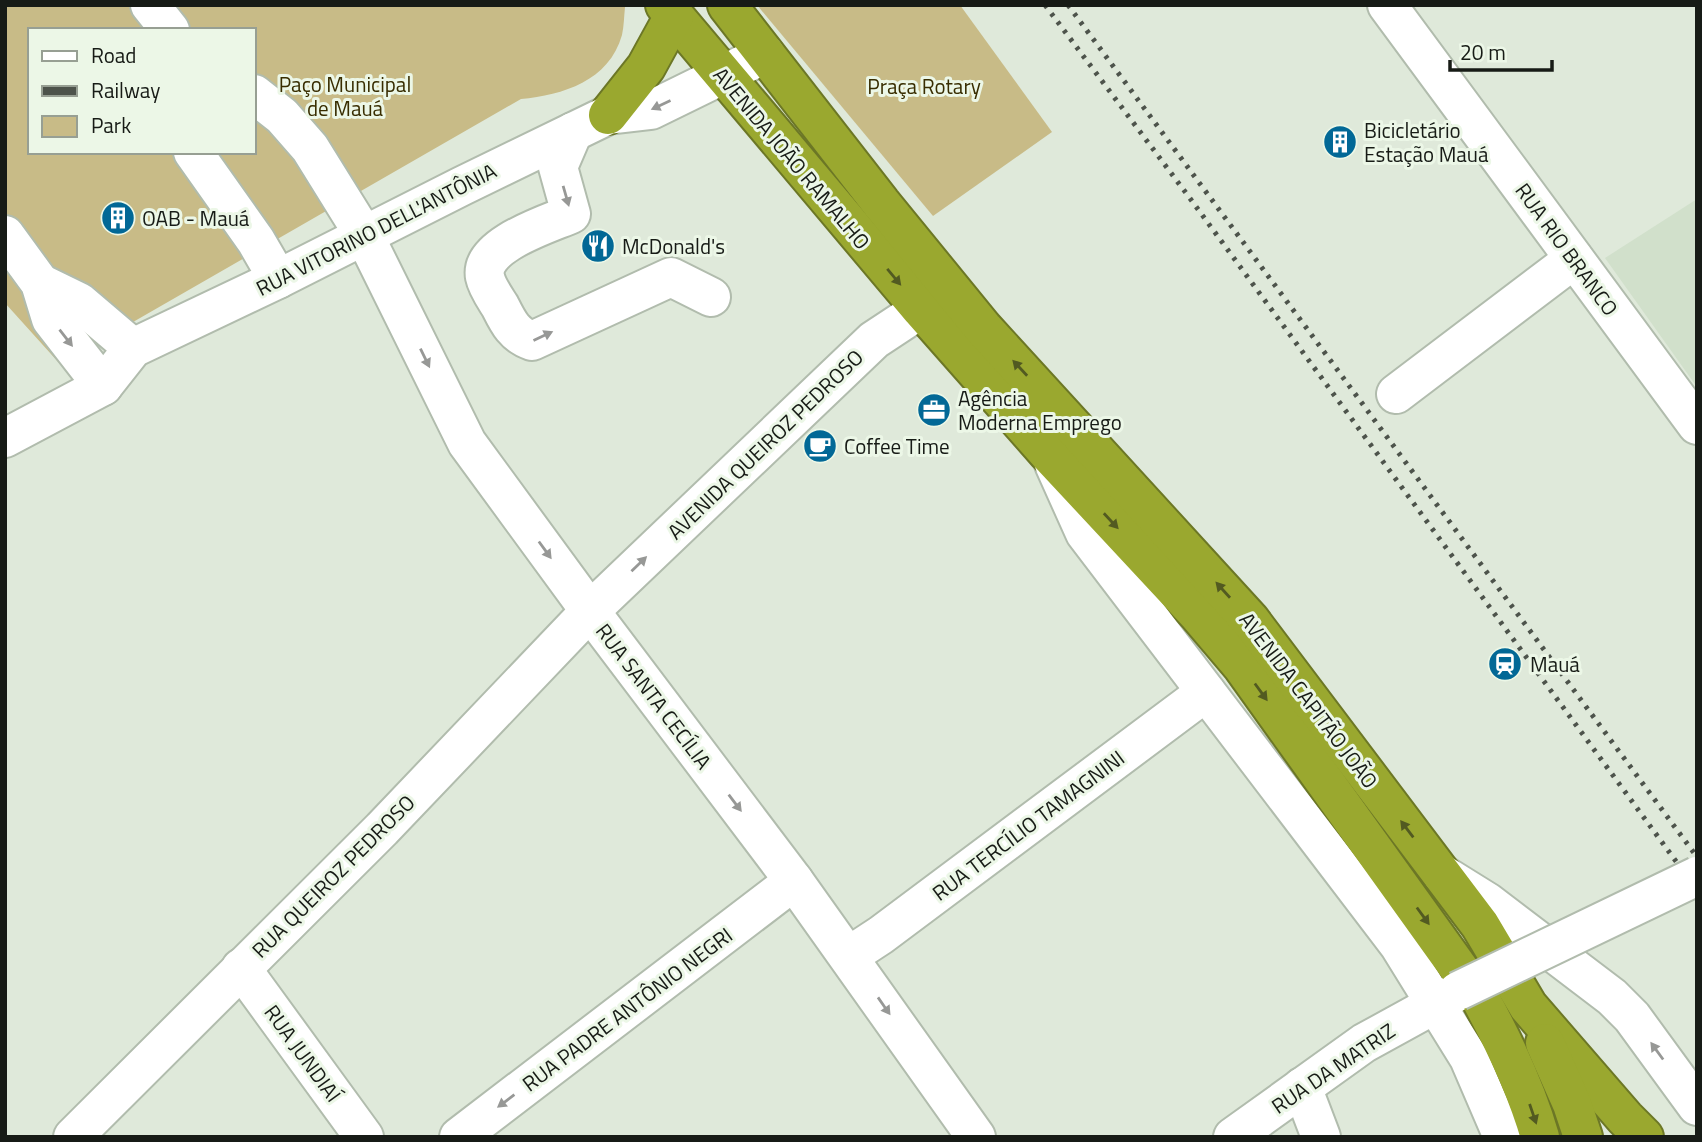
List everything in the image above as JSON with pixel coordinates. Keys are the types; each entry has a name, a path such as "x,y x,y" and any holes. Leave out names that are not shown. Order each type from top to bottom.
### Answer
{"highway":[{"name":"AVENIDA JOÃO RAMALHO","path":"727,5 871,190 934,297"},
{"name":"AVENIDA JOÃO RAMALHO","path":"674,9 722,76 934,297"},
{"path":"608,115 646,67 674,9"},
{"name":"AVENIDA CAPITÃO JOÃO","path":"934,297 1048,453 1197,613 1242,666 1450,954 1480,998 1506,1046 1540,1137"},
{"name":"AVENIDA CAPITÃO JOÃO","path":"934,297 983,328 1250,620 1480,925 1528,1006 1644,1137"},
{"path":"1528,1006 1572,1104 1583,1137"}],"street":[{"path":"150,5 168,28"},
{"name":"RUA RIO BRANCO","path":"1387,5 1697,425"},
{"name":"RUA VITORINO DELL'ANTÔNIA","path":"5,438 103,386 134,348 608,115 651,110 765,54"},
{"name":"RUA SANTA CECÍLIA","path":"256,96 282,116 310,148 364,235 467,443 794,881 972,1135"},
{"path":"573,132 558,167 571,214 505,244 490,255 485,265 485,278 511,328 520,337 531,341 671,277 711,297"},
{"path":"194,154 256,241 278,279"},
{"path":"5,236 40,284 51,319 103,386"},
{"path":"1396,394 1574,259"},
{"path":"40,284 79,302 134,348"},
{"name":"AVENIDA QUEIROZ PEDROSO","path":"590,611 874,340 934,297"},
{"path":"1048,453 1086,533 1399,945 1447,997 1469,1058 1503,1137"},
{"name":"RUA QUEIROZ PEDROSO","path":"72,1137 382,829 590,611"},
{"name":"RUA TERCÍLIO TAMAGNINI","path":"849,957 1206,692"},
{"path":"1439,872 1487,902 1612,997 1632,1017 1697,1106"},
{"name":"RUA DA MATRIZ","path":"1233,1137 1364,1043 1447,997 1697,876"},
{"name":"RUA PADRE ANTÔNIO NEGRI","path":"459,1137 794,881"},
{"name":"RUA JUNDIAÍ","path":"241,968 364,1137"},
{"path":"1302,1087 1321,1137"}],"shaded area":[{"path":"1697,199 1697,387 1605,258"}],"green space":[{"name":"Paço Municipal de Mauá","path":"5,5 625,7 622,35 616,51 607,64 582,83 553,94 521,99 60,364 5,303"},
{"name":"Praça Rotary","path":"757,5 960,5 1052,132 933,216"}],"railway":[{"path":"1045,5 1697,890"},
{"path":"1068,5 1697,857"}],"place":[{"name":"Bicicletário Estação Mauá","path":"1340,142"},
{"name":"OAB - Mauá","path":"118,218"},
{"name":"McDonald's","path":"598,246"},
{"name":"Agência Moderna Emprego","path":"934,410"},
{"name":"Coffee Time","path":"820,446"},
{"name":"Mauá","path":"1505,664"}]}
